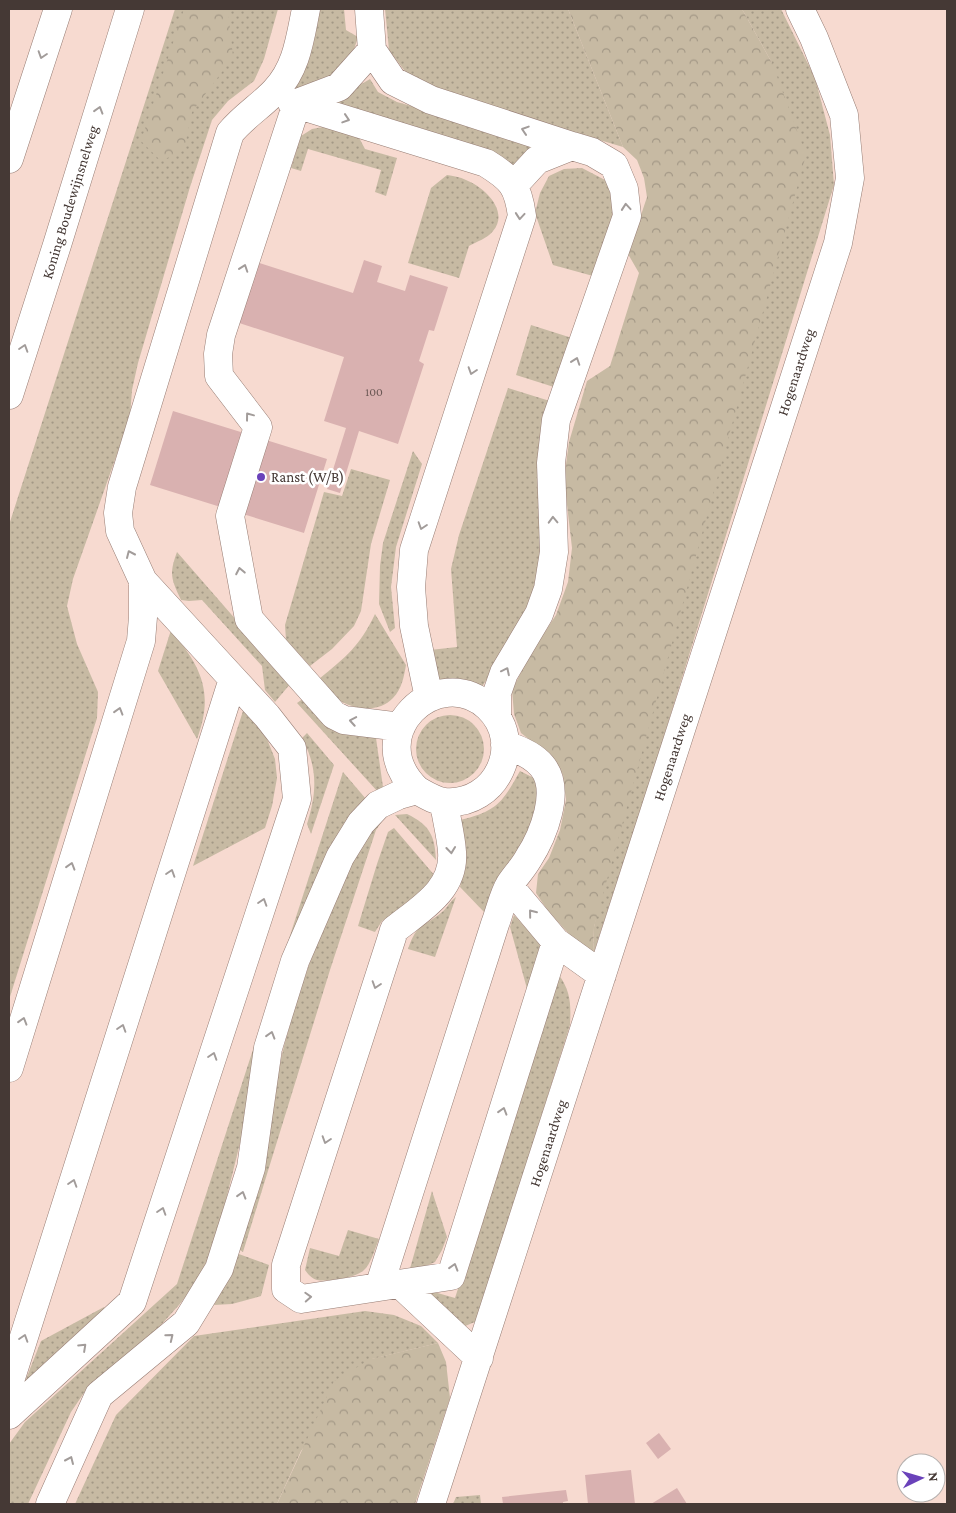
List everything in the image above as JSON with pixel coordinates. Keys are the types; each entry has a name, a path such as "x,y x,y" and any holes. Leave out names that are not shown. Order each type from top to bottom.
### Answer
{"main road":[{"path":"9,159 58,9"},
{"name":"Koning Boudewijnsnelweg","path":"9,395 130,9"},
{"path":"9,1416 132,1302 297,799 292,748 267,716 142,581 120,531 118,513 122,487 230,133 241,120 277,89 288,72 296,56 306,9"},
{"path":"369,9 372,50 392,81 431,100 592,152 614,165 624,189 627,216 556,420 551,463 554,552 548,589 539,614 504,673 497,694 497,718"},
{"name":"Hogenaardweg","path":"432,1504 838,244 850,178 844,115 814,38 800,9"},
{"path":"297,103 339,87 372,50"},
{"path":"265,100 297,103 486,163 500,172 514,185 520,200 522,216 414,550 411,587 414,626 429,698"},
{"path":"297,103 221,335 218,354 219,376 258,427 230,516 249,618 334,715 344,720 401,727"},
{"path":"514,185 537,160 572,146"},
{"path":"9,1068 141,641 143,617 142,581"},
{"path":"9,1384 233,679"},
{"path":"453,693 466,695 478,700 488,707 497,718 503,731 504,759 500,772 482,792 471,798 458,802 444,802 430,798 409,782 398,761 398,738 401,727 412,710 429,698 453,693"},
{"path":"389,1286 495,924 509,886 529,859 548,816 550,782 542,766 520,750 505,745"},
{"path":"50,1504 99,1395 186,1323 219,1269 250,1168 268,1048 295,961 340,857 361,824 378,805 399,795 418,790"},
{"path":"444,802 452,853 448,880 441,890 394,930 286,1265 286,1289 302,1299 451,1276 556,942"},
{"path":"509,886 556,942 602,975"},
{"path":"389,1286 479,1358"}],"green space":[{"path":"175,9 278,9 264,59 254,81 228,101 212,120 190,187 138,363 132,390 130,417 73,579 67,606 77,644 98,692 97,718 9,1000 9,525"},
{"path":"184,9 228,9 233,57 192,112 184,150 161,161 141,141"},
{"path":"320,9 344,9 346,30 358,37 350,62 338,72 311,87 291,89 311,43"},
{"path":"385,9 568,9 623,147 425,88 404,70 389,50"},
{"path":"568,9 742,9 772,63 806,155 594,927 593,955 570,935 548,911 536,893 538,874 549,858 560,830 566,800 563,775 554,759 521,733 514,714 512,690 531,653 556,615 568,582 572,548 564,479 569,442 587,381 610,366 639,273 628,254 647,197 644,178 637,160 623,147"},
{"path":"742,9 781,9 815,78 830,135 834,185 653,772 593,955 594,927 772,63"},
{"path":"370,79 378,92 397,102 485,127 532,146 514,166 490,150 331,102"},
{"path":"334,125 356,132 365,149 397,158 386,196 375,192 381,170 308,149 301,171 291,168 301,136 312,129"},
{"path":"582,168 607,181 613,196 615,214 593,276 553,265 535,213 540,193 549,176 564,169"},
{"path":"447,175 464,179 480,188 493,201 497,208 498,216 493,231 485,238 469,246 459,278 408,263 431,188"},
{"path":"531,325 572,338 557,388 516,375"},
{"path":"508,388 553,402 543,540 533,605 482,687 464,681 433,683 430,650 457,647 451,569 459,535"},
{"path":"413,451 422,464 396,547 391,587 395,628 390,632 379,604 380,566 383,543"},
{"path":"351,469 390,480 371,544 361,611 354,626 332,649 310,666 286,640 285,625 324,492 342,496"},
{"path":"177,552 291,683 275,702 265,690 262,666 202,600 181,600 172,576"},
{"path":"375,614 406,665 401,687 393,698 379,707 354,707 339,700 330,693 319,679 352,650 364,635"},
{"path":"171,630 190,655 202,680 205,707 197,739 158,671"},
{"path":"304,698 349,733 376,738 383,787 378,792 297,703"},
{"path":"243,711 265,734 275,759 277,778 272,806 265,828 193,866"},
{"path":"450,715 463,718 474,725 481,736 484,749 481,762 474,773 463,780 450,783 437,780 426,773 419,762 416,749 419,736 426,725 437,718"},
{"path":"307,733 334,765 311,834 307,824 313,801 314,780 311,760 302,738"},
{"path":"520,771 534,778 540,798 538,819 484,912 460,887 465,854 460,820 482,813 497,804 508,791"},
{"path":"343,772 366,799 242,1135 220,1224 210,1255 194,1286 151,1336 86,1390 71,1412 28,1504 9,1504 9,1444 25,1422 177,1284"},
{"path":"407,814 421,822 430,832 436,860 395,815"},
{"path":"381,818 383,820 376,830 330,970 243,1252 238,1249 284,1046 298,996 315,948 355,857"},
{"path":"394,828 436,877 402,909 382,921 375,932 358,926 388,832"},
{"path":"456,897 435,957 408,949 418,929 442,912"},
{"path":"514,915 543,947 529,996 510,927"},
{"path":"559,975 566,987 569,999 570,1025 477,1321 463,1327 427,1290 455,1298"},
{"path":"432,1191 447,1237 435,1262 409,1272"},
{"path":"348,1230 379,1239 371,1261 366,1268 354,1276 341,1279 317,1280 311,1277 305,1270 310,1248 339,1256"},
{"path":"236,1253 269,1265 261,1296 232,1304 214,1305 228,1280"},
{"path":"104,1307 106,1311 29,1383 26,1379 41,1341"},
{"path":"365,1311 394,1315 421,1326 438,1343 372,1359 301,1451 277,1504 75,1504 116,1415 194,1336"},
{"path":"438,1343 446,1362 450,1398 415,1504 277,1504 334,1381 371,1359"},
{"path":"480,1495 481,1504 453,1504 456,1497"}],"building":[{"path":"250,260 353,293 364,260 382,266 377,282 405,291 410,275 448,287 434,331 429,330 419,361 424,364 398,444 359,431 340,493 327,489 346,428 324,421 344,357 230,320"},
{"path":"173,411 327,459 304,533 150,485"},
{"path":"659,1433 671,1449 658,1459 646,1443"},
{"path":"631,1470 635,1504 588,1504 585,1475"},
{"path":"677,1488 687,1504 651,1504"},
{"path":"566,1490 568,1501 563,1502 563,1504 503,1504 502,1497"}],"place":[{"name":"Ranst (W/B)","path":"261,477"}]}
